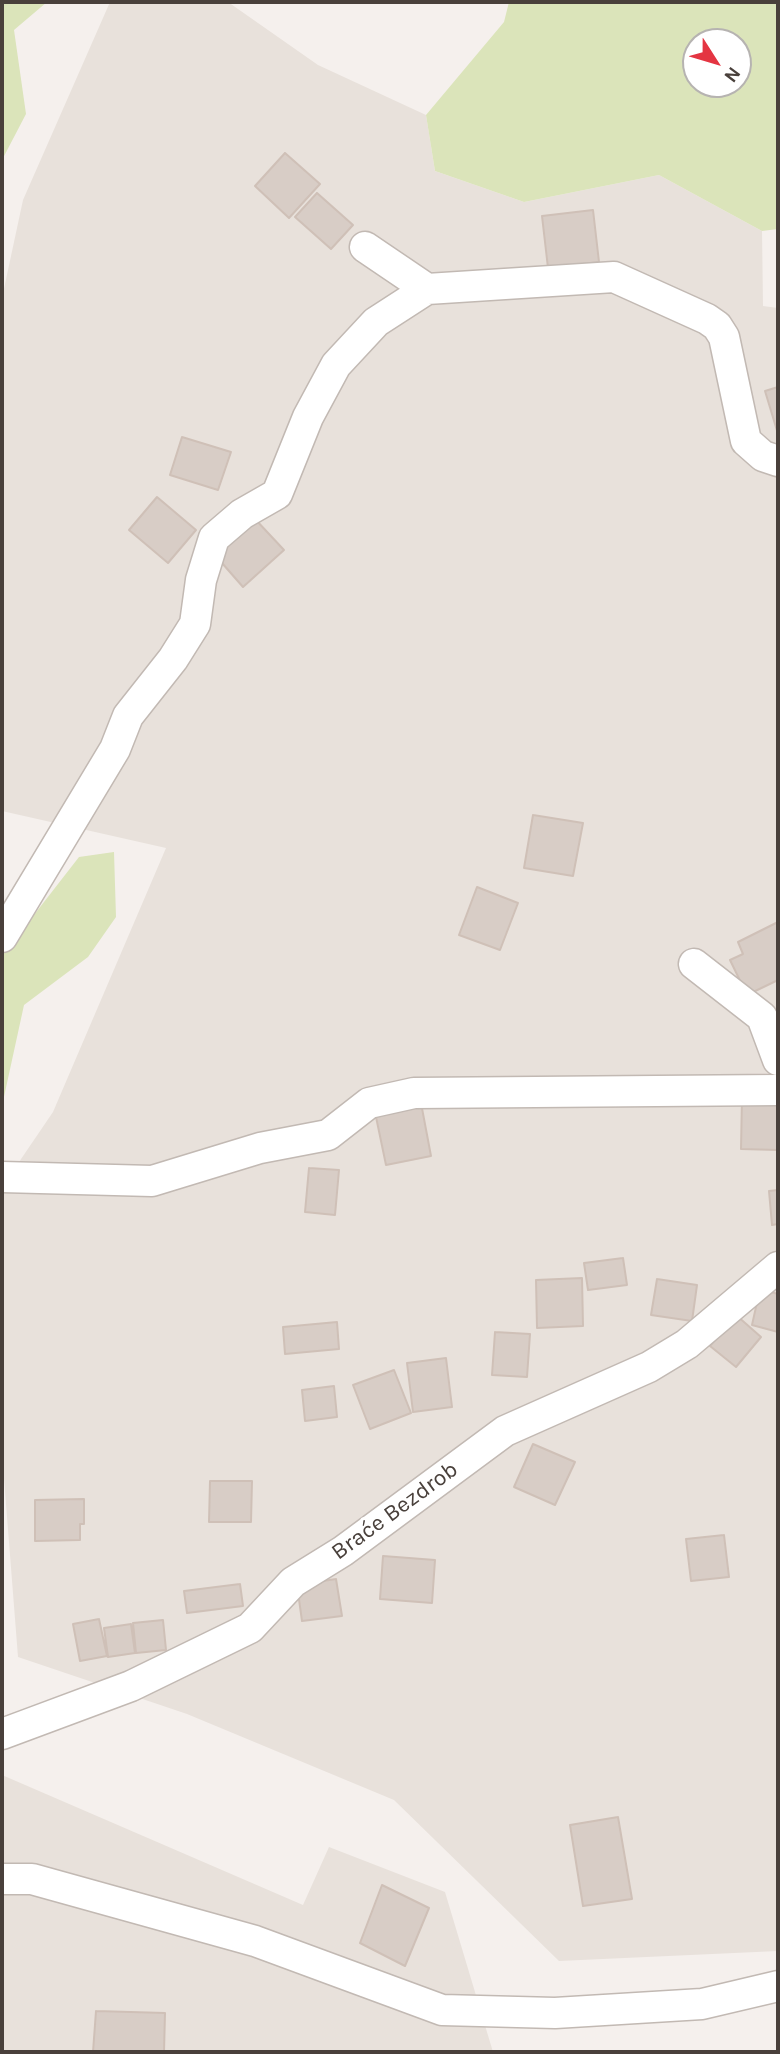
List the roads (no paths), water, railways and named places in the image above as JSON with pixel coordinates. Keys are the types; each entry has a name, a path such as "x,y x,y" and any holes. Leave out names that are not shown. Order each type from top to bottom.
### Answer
{"street":[{"path":"365,247 427,289"},
{"path":"2,937 115,749 128,716 173,659 195,624 201,580 214,538 242,514 276,494 308,417 336,365 376,322 427,289 614,277 707,319 717,326 724,337 746,441 762,456 778,461"},
{"path":"694,964 762,1017 778,1060"},
{"path":"2,1177 152,1181 260,1148 328,1135 369,1103 414,1093 778,1090"},
{"name":"Braće Bezdrob","path":"2,1734 131,1686 250,1628 293,1582 343,1551 505,1431 649,1367 687,1344 778,1268"},
{"path":"2,1879 32,1879 255,1941 442,2010 555,2013 702,2004 778,1986"}]}
